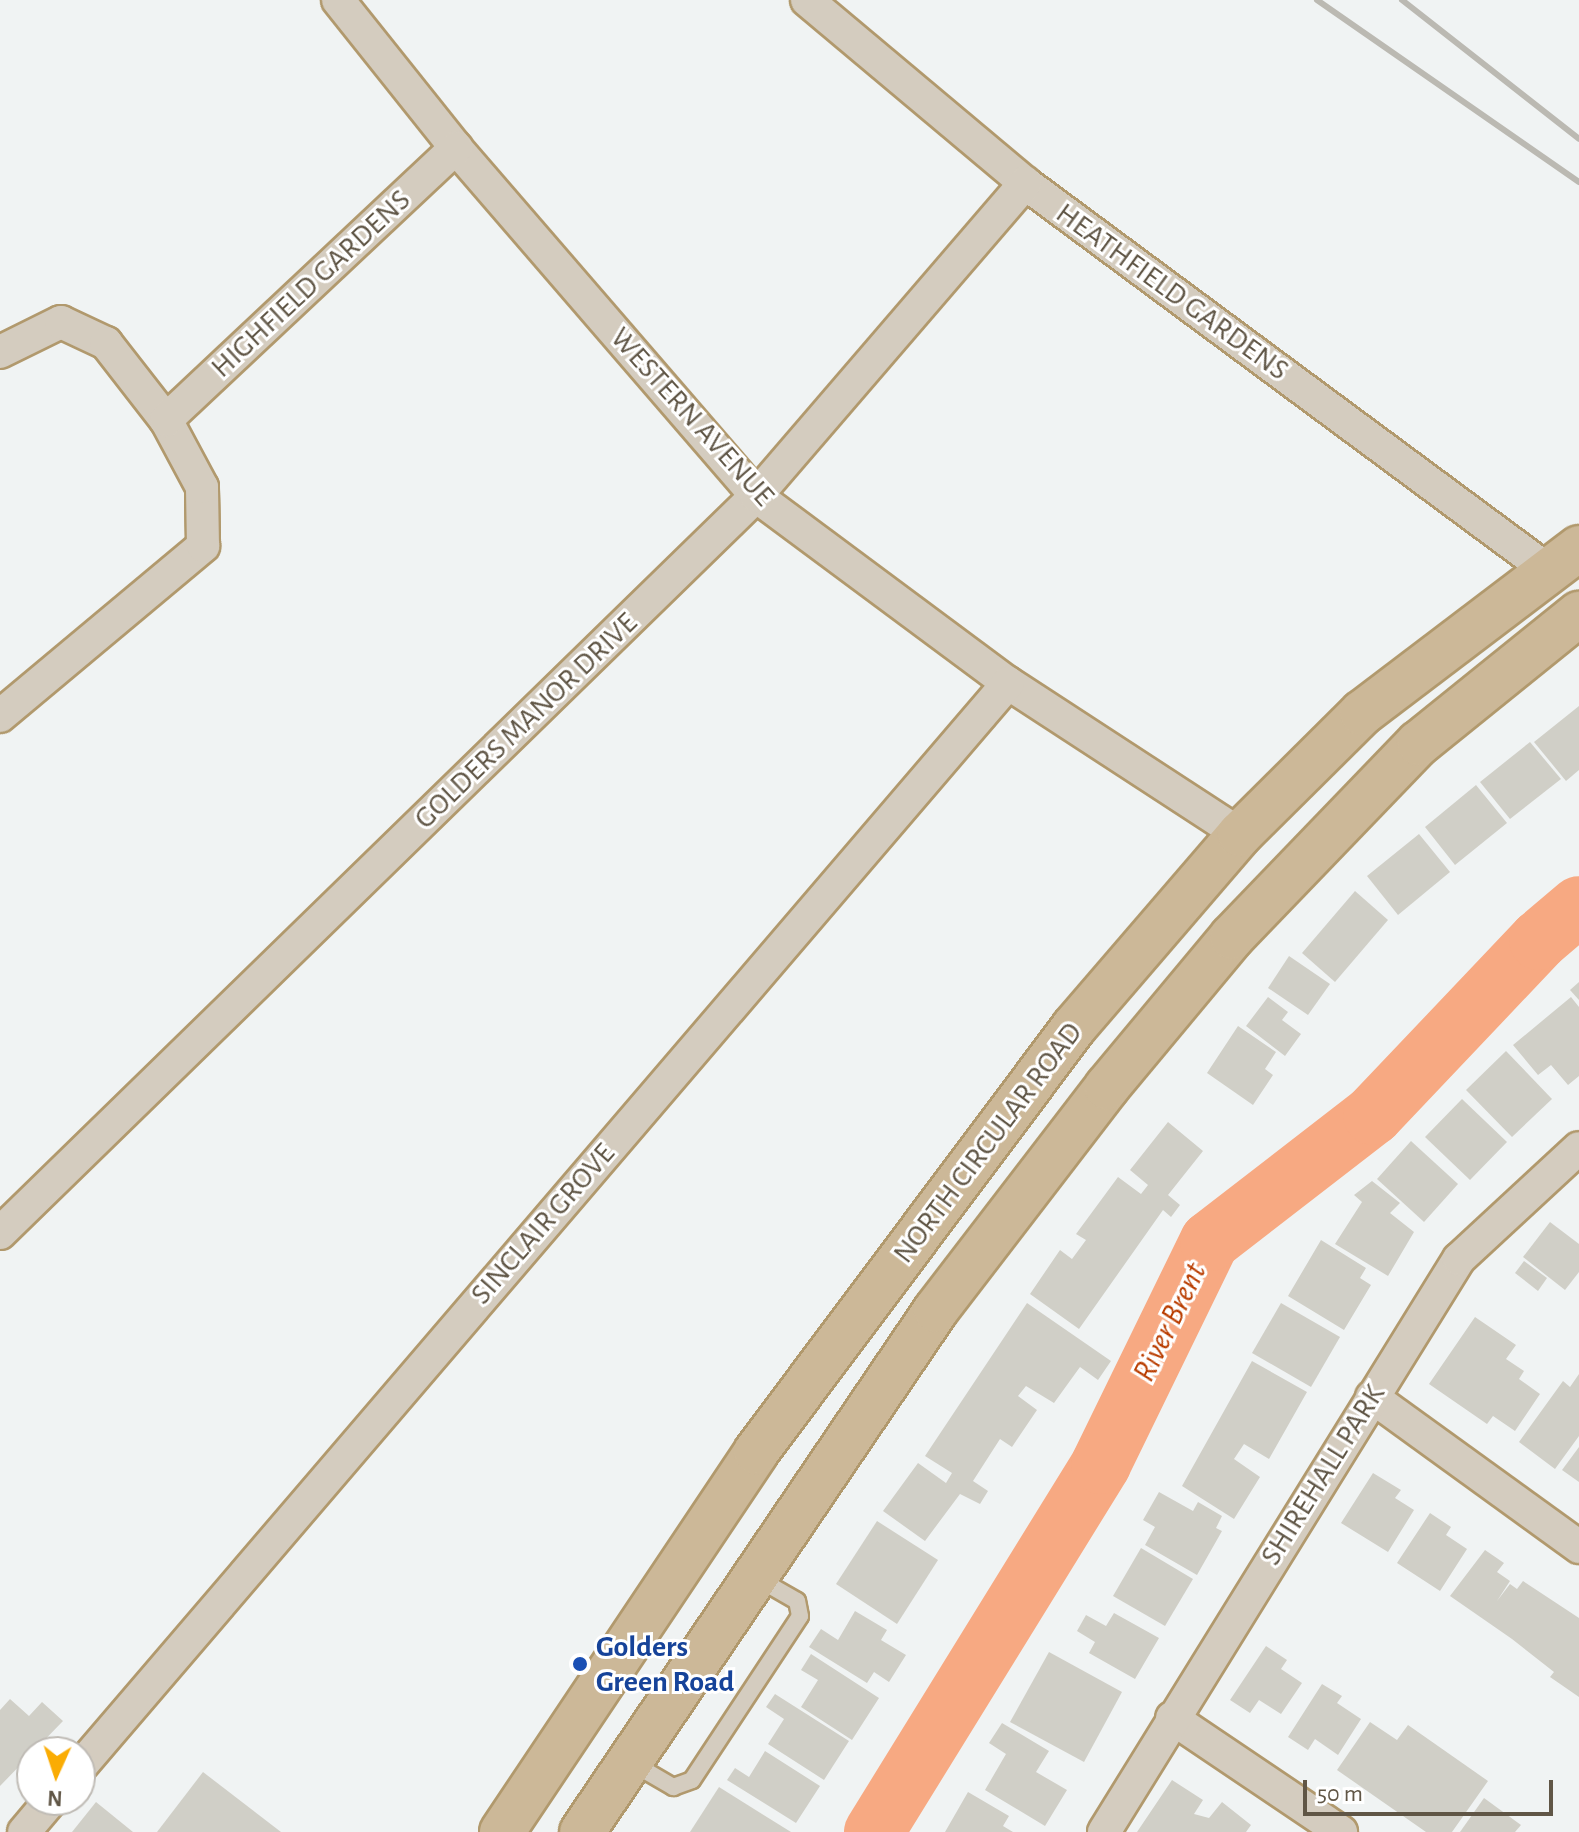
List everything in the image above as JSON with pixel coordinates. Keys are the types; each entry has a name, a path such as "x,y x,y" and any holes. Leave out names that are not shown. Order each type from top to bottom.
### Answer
{"highway":[{"name":"NORTH CIRCULAR ROAD","path":"502,1832 756,1452 1074,1027 1240,834 1362,713 1564,560"},
{"name":"NORTH CIRCULAR ROAD","path":"582,1832 632,1763 936,1310 1107,1087 1232,937 1419,743 1579,614"}],"street":[{"name":"WESTERN AVENUE","path":"338,0 456,148 756,496 1008,683 1240,834"},
{"name":"HEATHFIELD GARDENS","path":"807,0 1025,183 1564,560"},
{"name":"HIGHFIELD GARDENS","path":"166,420 456,148"},
{"name":"GOLDERS MANOR DRIVE","path":"0,1233 756,496 1025,183"},
{"path":"0,352 61,322 106,343 166,420 202,487 203,546 0,716"},
{"name":"SINCLAIR GROVE","path":"96,1748 1008,683"},
{"name":"SHIREHALL PARK","path":"1104,1832 1459,1259 1579,1148"},
{"path":"1372,1397 1579,1547"},
{"path":"1172,1718 1341,1832"},
{"path":"24,1832 38,1816"}],"lane":[{"path":"632,1763 673,1787 692,1780 800,1616 797,1601 757,1578"}],"shaded area":[{"path":"1579,883 1579,927 1455,1040 1412,1098 1344,1159 1262,1208 1225,1257 1195,1324 1128,1446 1066,1534 886,1832 854,1832 1094,1445 1167,1309 1190,1245 1211,1217 1240,1187 1342,1120 1378,1090 1452,993 1505,942"}],"building":[{"path":"1579,706 1579,770 1566,781 1534,742"},
{"path":"1530,742 1561,779 1510,819 1480,782"},
{"path":"1476,785 1507,823 1455,865 1425,827"},
{"path":"1419,834 1450,872 1398,915 1367,876"},
{"path":"1355,891 1388,920 1335,982 1302,953"},
{"path":"1289,956 1330,984 1308,1015 1268,988"},
{"path":"1579,982 1579,1000 1570,990"},
{"path":"1268,997 1288,1012 1282,1020 1301,1034 1285,1056 1246,1026"},
{"path":"1571,997 1579,1007 1579,1076 1568,1085 1551,1065 1538,1075 1513,1045"},
{"path":"1238,1026 1276,1052 1265,1069 1273,1075 1253,1105 1207,1073"},
{"path":"1506,1051 1552,1099 1512,1137 1466,1090"},
{"path":"1462,1099 1507,1142 1470,1180 1425,1137"},
{"path":"1168,1122 1203,1151 1168,1195 1180,1205 1171,1217 1163,1210 1079,1329 1030,1294 1060,1250 1072,1259 1086,1240 1076,1234 1118,1177 1141,1194 1148,1185 1130,1170"},
{"path":"1411,1141 1458,1184 1424,1222 1377,1179"},
{"path":"1372,1181 1400,1203 1390,1213 1414,1232 1388,1276 1335,1244 1362,1202 1354,1195"},
{"path":"1550,1222 1579,1244 1579,1272 1565,1290 1523,1257"},
{"path":"1321,1240 1366,1268 1360,1278 1371,1285 1344,1330 1288,1296"},
{"path":"1524,1261 1547,1278 1538,1291 1515,1273"},
{"path":"1027,1303 1111,1361 1098,1380 1080,1367 1054,1403 1026,1386 1018,1396 1037,1410 1012,1447 1000,1439 973,1481 988,1491 980,1504 960,1494 925,1541 883,1511 918,1463 946,1483 952,1473 925,1456"},
{"path":"1281,1303 1340,1337 1311,1387 1252,1353"},
{"path":"1475,1317 1516,1345 1506,1359 1524,1371 1519,1379 1540,1394 1515,1431 1493,1416 1487,1424 1429,1384"},
{"path":"1252,1361 1307,1392 1269,1459 1244,1444 1234,1459 1260,1477 1234,1519 1182,1486"},
{"path":"1579,1374 1579,1436 1555,1469 1519,1442 1563,1381 1570,1387"},
{"path":"1579,1447 1579,1482 1562,1470"},
{"path":"1373,1473 1401,1490 1395,1498 1414,1510 1388,1552 1341,1523"},
{"path":"1159,1492 1193,1511 1198,1502 1222,1516 1216,1528 1222,1531 1197,1575 1145,1545 1155,1527 1143,1520"},
{"path":"1430,1513 1451,1527 1446,1535 1467,1549 1440,1591 1397,1563"},
{"path":"877,1521 938,1560 897,1624 836,1584"},
{"path":"1141,1548 1193,1579 1165,1626 1113,1596"},
{"path":"1485,1550 1504,1563 1497,1572 1510,1581 1497,1601 1510,1584 1517,1589 1523,1581 1579,1618 1579,1697 1550,1677 1554,1672 1512,1639 1450,1596"},
{"path":"855,1611 887,1630 881,1640 906,1655 889,1682 874,1672 867,1683 809,1647 821,1629 838,1640"},
{"path":"1114,1613 1159,1638 1135,1679 1089,1653 1095,1642 1077,1631 1086,1615 1106,1626"},
{"path":"1266,1646 1287,1660 1281,1669 1302,1683 1281,1714 1259,1700 1250,1713 1230,1700"},
{"path":"1049,1652 1122,1692 1084,1762 1010,1722"},
{"path":"811,1654 879,1698 852,1740 801,1707 818,1680 801,1670"},
{"path":"1322,1684 1342,1696 1337,1703 1361,1719 1338,1755 1315,1739 1308,1750 1288,1737"},
{"path":"775,1694 849,1741 824,1780 768,1744 784,1719 766,1707"},
{"path":"10,1699 29,1716 42,1702 63,1721 48,1736 16,1736 16,1769 0,1786 0,1710"},
{"path":"1370,1722 1397,1740 1408,1725 1488,1781 1452,1832 1426,1832 1337,1770"},
{"path":"1002,1723 1049,1751 1036,1772 1067,1790 1045,1826 985,1790 1006,1754 989,1743"},
{"path":"765,1751 820,1786 796,1823 727,1780 735,1768 749,1777"},
{"path":"203,1772 281,1832 157,1832"},
{"path":"1172,1780 1203,1800 1194,1814 1209,1818 1222,1802 1251,1825 1246,1832 1137,1832"},
{"path":"719,1787 791,1832 690,1832"},
{"path":"968,1792 1009,1816 1003,1826 1013,1832 945,1832"},
{"path":"1484,1798 1521,1825 1515,1832 1460,1832"},
{"path":"96,1802 133,1832 72,1832 85,1816 96,1816"}],"waterway":[{"name":"River Brent","path":"874,1832 1101,1464 1210,1241 1373,1115 1539,940 1579,906"}],"railway":[{"path":"1317,0 1579,182"},
{"path":"1402,0 1579,139"}],"place":[{"name":"Golders Green Road","path":"580,1664"}]}
